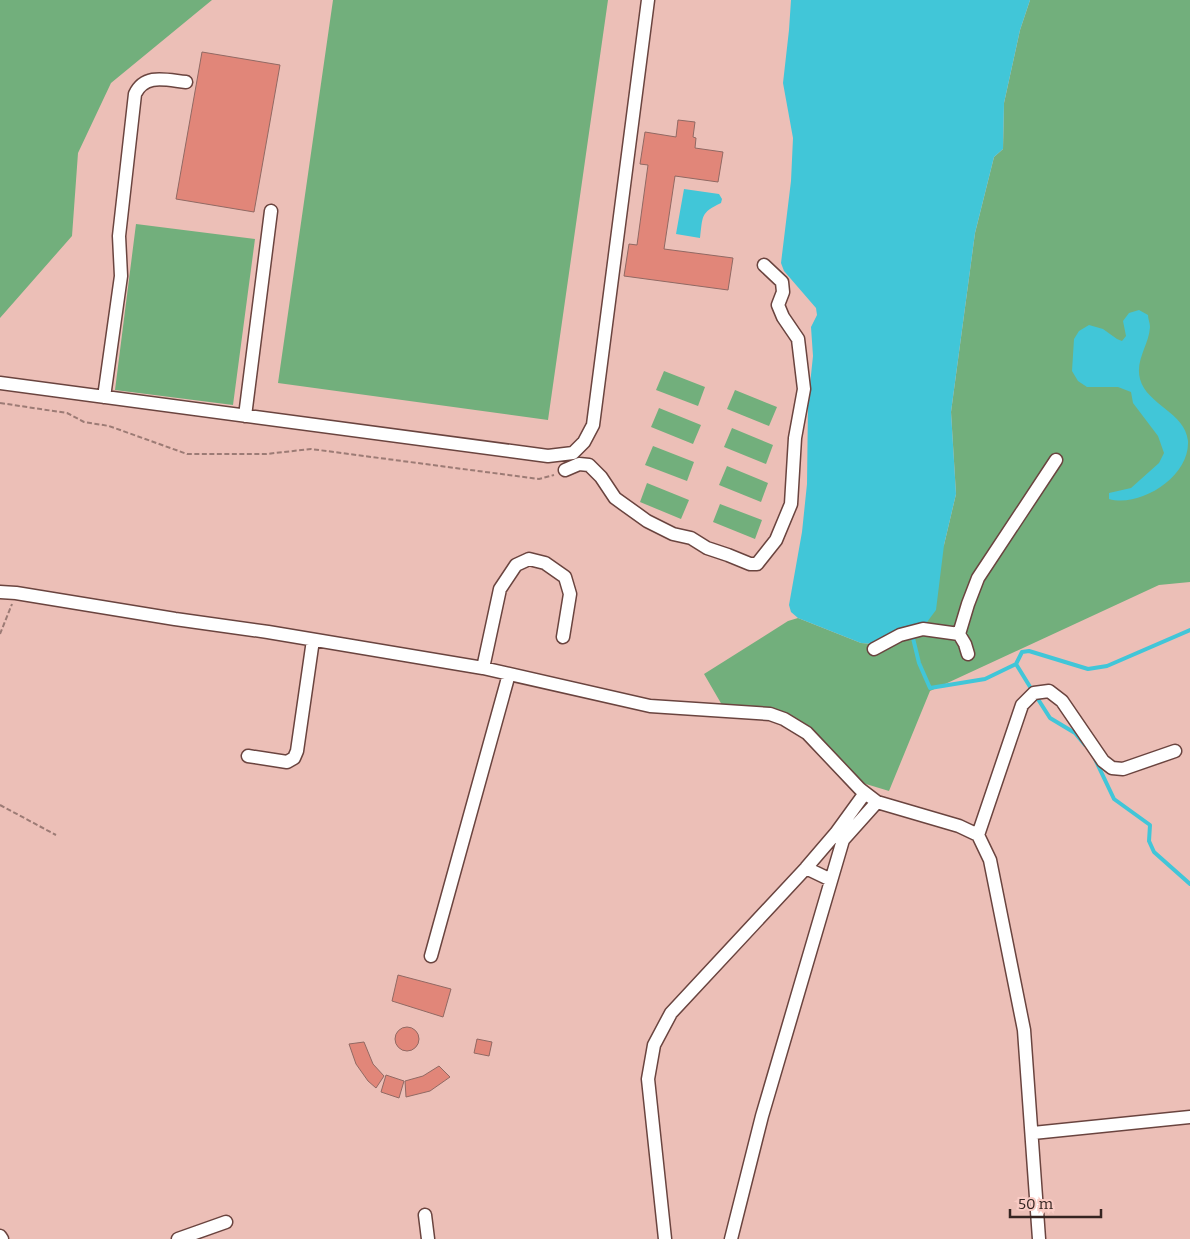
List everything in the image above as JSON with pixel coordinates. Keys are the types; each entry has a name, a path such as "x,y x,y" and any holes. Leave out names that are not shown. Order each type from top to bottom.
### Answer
{"street":[{"path":"0,383 548,456 573,453 584,442 593,425 648,0"},
{"path":"104,397 121,276 119,236 135,94 139,85 151,79 186,82"},
{"path":"245,416 271,211"},
{"path":"565,470 579,464 589,465 615,498 647,521 673,534 691,538 707,548 750,564 757,564 762,559 776,540 791,504 794,438 804,389 798,339 783,317 778,305 783,292 782,282 764,266"},
{"path":"968,654 959,634 978,578 1056,460"},
{"path":"483,668 500,589 516,565 529,559 545,563 565,577 570,594 563,636"},
{"path":"0,592 483,668 650,706 770,714 784,719 807,733 865,793 877,802 959,826 978,836 990,860 1024,1030 1039,1239"},
{"path":"874,649 900,635 923,629 959,634"},
{"path":"248,756 287,762 294,758 297,751 313,640"},
{"path":"431,956 510,674"},
{"path":"978,836 1022,705 1034,693 1049,691 1062,701 1103,761 1112,768 1123,769 1175,751"},
{"path":"731,1239 762,1116 831,880 839,837 865,793"},
{"path":"665,1239 648,1079 654,1045 671,1014 806,868 877,802"},
{"path":"806,868 831,880"},
{"path":"1032,1133 1190,1117"},
{"path":"425,1215 428,1239"},
{"path":"178,1239 226,1222"}],"path":[{"path":"0,403 67,413 84,422 109,426 187,454 266,454 311,449 539,479 565,470"},
{"path":"0,634 16,594"},
{"path":"0,805 56,835"}],"green space":[{"path":"0,0 212,0 111,83 78,153 72,236 0,318"},
{"path":"333,0 608,0 548,420 278,383"},
{"path":"1030,0 1190,0 1190,582 1159,585 930,691 889,791 856,781 805,730 722,705 704,674 788,621 798,618 861,643 874,644 944,545 956,494 951,412 975,233 994,157 1003,149 1004,103 1020,30"},
{"path":"136,224 255,239 233,405 115,390"},
{"path":"664,371 705,387 698,406 656,390"},
{"path":"735,390 777,407 769,426 727,409"},
{"path":"659,408 701,425 693,444 651,427"},
{"path":"732,428 773,445 766,464 724,447"},
{"path":"653,446 694,462 687,481 645,465"},
{"path":"727,466 768,483 761,502 719,485"},
{"path":"647,483 689,500 681,519 640,502"},
{"path":"720,504 762,520 755,539 713,522"}],"water":[{"path":"791,0 1030,0 1020,30 1004,103 1003,149 994,157 975,233 951,412 956,494 944,545 936,610 927,622 874,644 861,643 798,618 791,612 789,605 802,532 807,484 808,403 813,356 811,327 817,315 816,308 784,271 781,263 791,181 793,138 783,83"},
{"path":"684,189 719,194 722,199 721,203 709,210 704,216 700,238 676,234"},
{"path":"1139,310 1148,315 1150,327 1139,365 1140,379 1150,396 1180,423 1188,441 1181,467 1172,478 1148,494 1135,499 1121,501 1109,499 1109,493 1131,488 1159,463 1164,453 1158,436 1133,403 1131,392 1118,387 1087,387 1078,381 1072,371 1074,339 1079,331 1089,325 1103,329 1122,341 1126,336 1123,321 1129,313"}],"building":[{"path":"202,52 280,65 254,212 176,199"},
{"path":"678,120 695,122 693,137 696,138 695,148 723,152 718,182 675,176 664,249 733,258 728,290 624,276 629,244 637,245 648,165 640,164 645,132 676,137"},
{"path":"398,975 451,989 443,1017 392,1001"},
{"path":"407,1027 416,1030 419,1039 416,1048 407,1051 398,1048 395,1039 398,1030"},
{"path":"477,1039 492,1042 489,1056 474,1053"},
{"path":"364,1042 373,1064 384,1076 376,1088 368,1081 356,1064 349,1044"},
{"path":"439,1066 450,1077 430,1091 406,1097 405,1081 423,1076"},
{"path":"386,1075 404,1081 399,1098 381,1092"}],"waterway":[{"path":"1016,664 1022,652 1029,651 1088,669 1107,666 1190,630"},
{"path":"912,634 919,663 930,688 985,679 1016,664 1032,690"},
{"path":"1036,696 1050,718 1075,733 1085,745"},
{"path":"1095,759 1114,799 1150,825 1149,841 1154,852 1190,884"}]}
